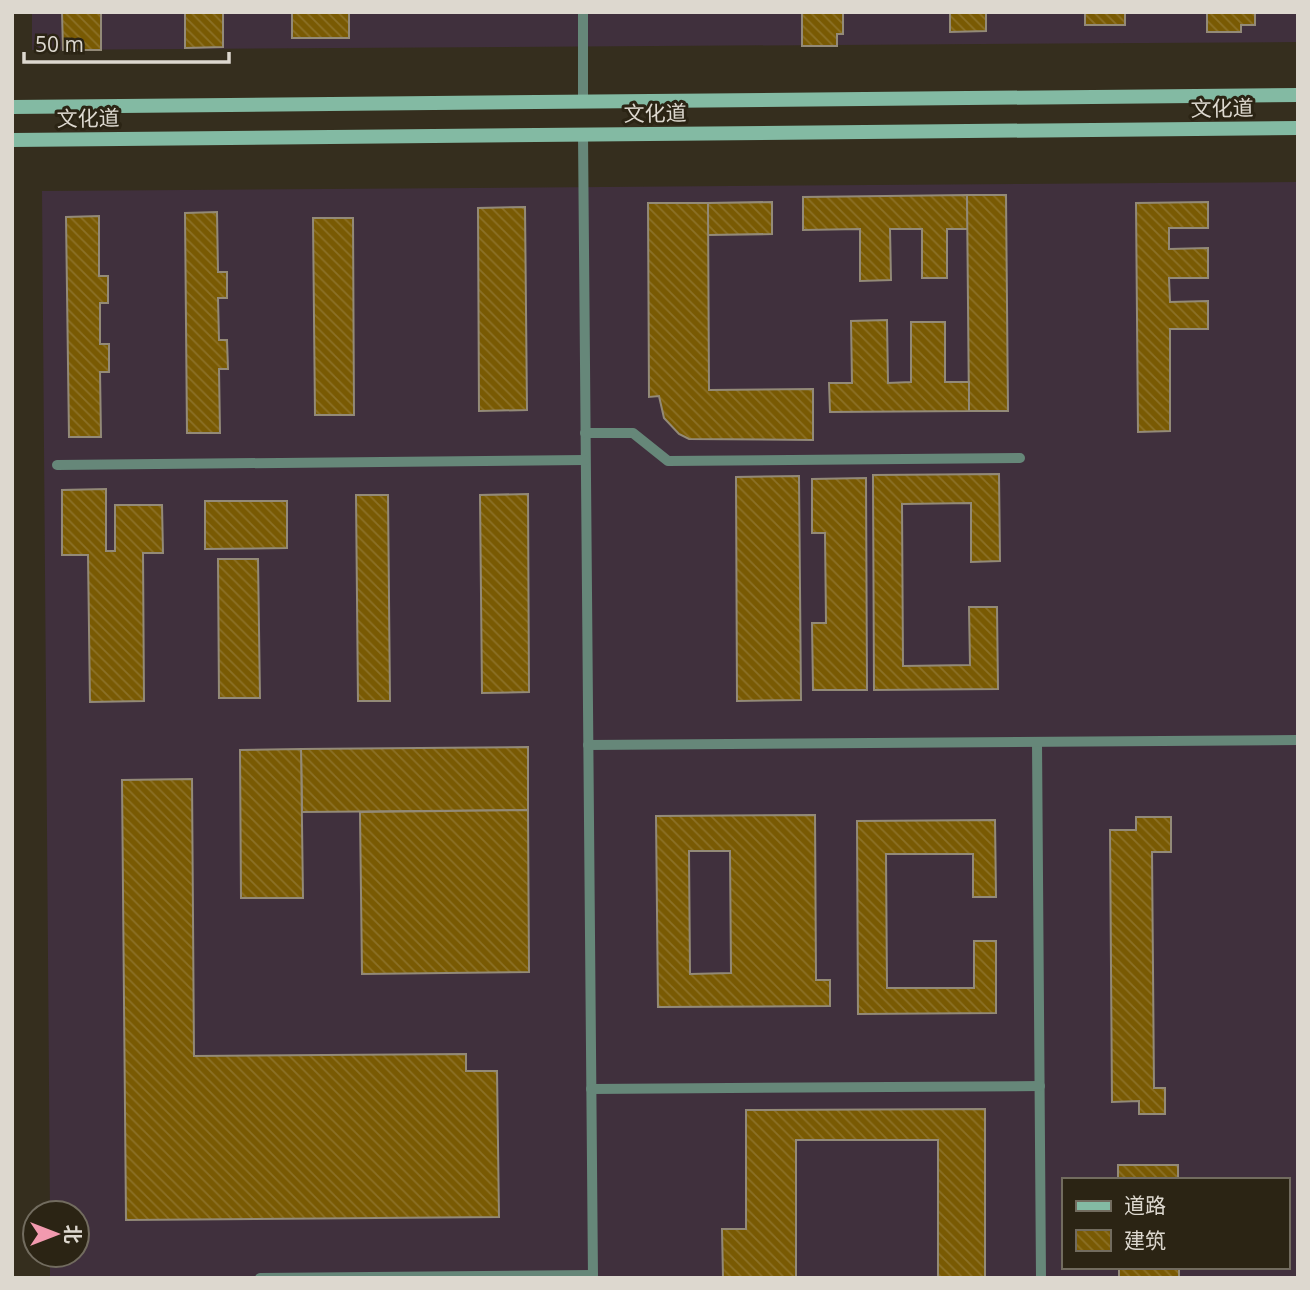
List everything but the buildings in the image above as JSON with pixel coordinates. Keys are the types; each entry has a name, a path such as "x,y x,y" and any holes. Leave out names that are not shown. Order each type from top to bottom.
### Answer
{"main road":[{"name":"文化道","path":"12,107 1298,95"},
{"name":"文化道","path":"12,140 1298,128"}],"lane":[{"path":"583,12 583,102"},
{"path":"260,1278 593,1276 583,135"},
{"path":"585,433 633,433 667,461 1020,458"},
{"path":"57,465 585,460"},
{"path":"588,745 1298,740"},
{"path":"1037,742 1041,1278"},
{"path":"591,1089 1040,1086"}],"shaded area":[{"path":"32,12 1298,12 1298,42 32,50"},
{"path":"1298,182 1298,1278 50,1278 50,1269 91,1269 91,1199 50,1199 42,191"}]}
